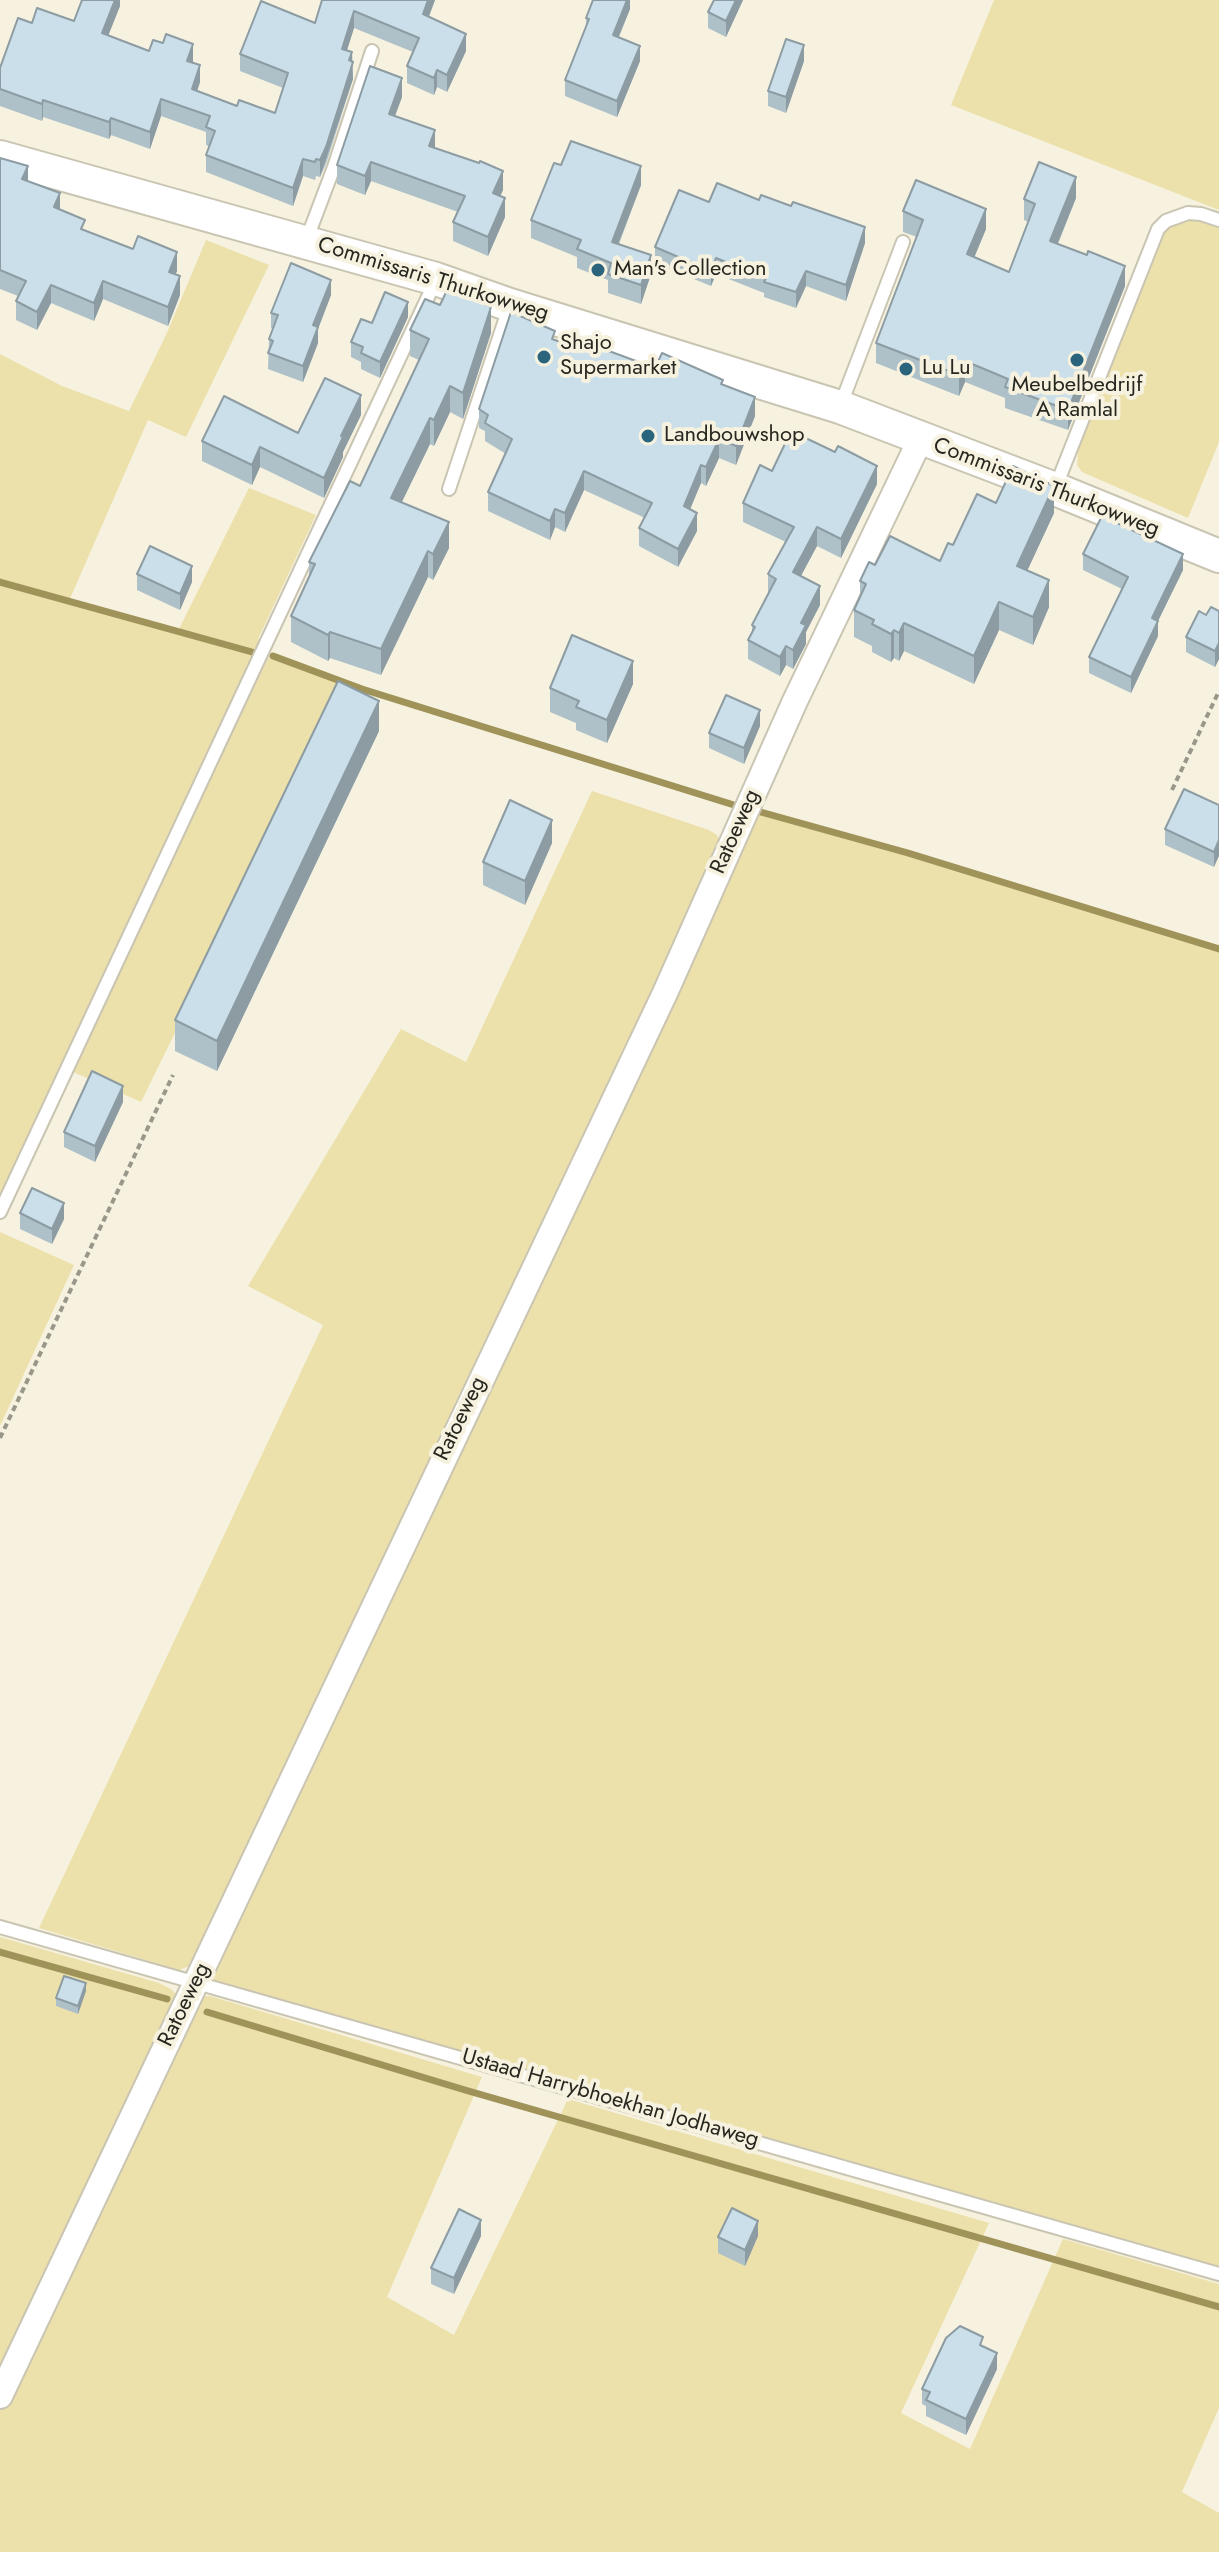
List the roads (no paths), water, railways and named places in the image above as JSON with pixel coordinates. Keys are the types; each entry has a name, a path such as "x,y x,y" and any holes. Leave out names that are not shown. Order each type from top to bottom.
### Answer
{"main road":[{"name":"Commissaris Thurkowweg","path":"0,157 436,279 510,305 840,407 1219,556"}],"street":[{"name":"Ratoeweg","path":"0,2396 665,993 795,701 920,440"}],"lane":[{"path":"306,241 372,51"},
{"path":"1055,489 1158,229 1166,221 1188,213 1219,220"},
{"path":"840,407 903,242"},
{"path":"0,1212 436,279"},
{"path":"449,489 510,305"},
{"name":"Ustaad Harrybhoekhan Jodhaweg","path":"0,1927 1219,2274"}],"waterway":[{"path":"0,582 252,652"},
{"path":"273,656 362,689 734,805"},
{"path":"757,811 908,853 1219,949"},
{"path":"0,1952 167,1999"},
{"path":"207,2012 465,2090 1219,2307"}],"place":[{"name":"Man's Collection","path":"598,270"},
{"name":"Shajo Supermarket","path":"544,357"},
{"name":"Meubelbedrijf A Ramlal","path":"1077,360"},
{"name":"Lu Lu","path":"906,369"},
{"name":"Landbouwshop","path":"648,436"}]}
